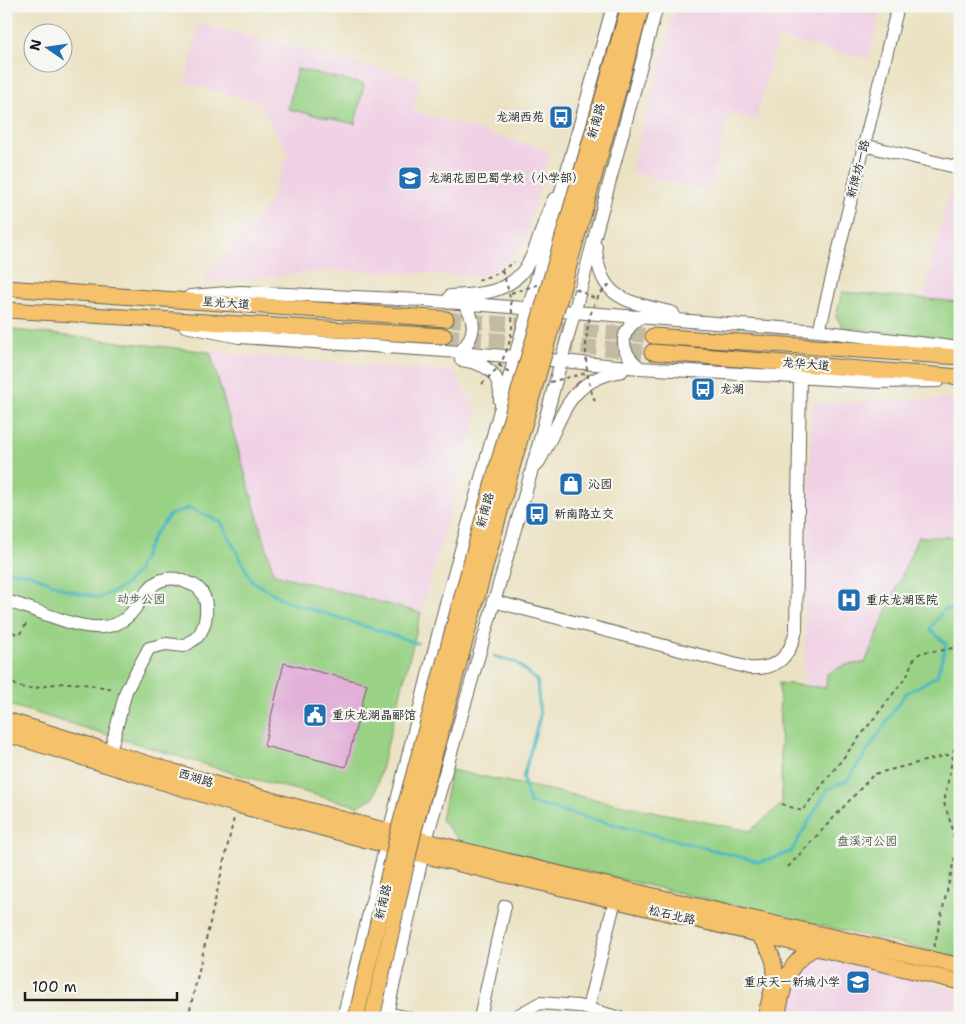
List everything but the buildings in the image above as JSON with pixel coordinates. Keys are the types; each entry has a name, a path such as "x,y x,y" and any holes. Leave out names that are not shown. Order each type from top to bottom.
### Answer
{"main road":[{"name":"新南路","path":"356,1018 408,796 494,478 629,6"},
{"name":"新南路","path":"372,1018 422,802 508,482 642,6"},
{"name":"星光大道","path":"6,288 446,319"},
{"name":"星光大道","path":"6,310 444,336"},
{"name":"龙华大道","path":"653,336 960,357"},
{"name":"龙华大道","path":"652,352 960,379"},
{"name":"西湖路","path":"6,720 237,805 386,838"},
{"name":"西湖路","path":"6,734 241,792 386,838"},
{"name":"松石北路","path":"386,838 426,840 758,935 960,982"},
{"name":"松石北路","path":"386,838 422,855 960,966"},
{"path":"758,935 770,947 774,958 775,972 765,1018"},
{"path":"777,1018 790,970 801,955 815,948"}],"street":[{"name":"新南路","path":"343,1018 386,838 445,607 499,420 528,309 613,6"},
{"path":"410,1018 386,1015 422,855 529,480 657,6"},
{"name":"新牌坊一路","path":"819,331 898,6"},
{"path":"863,145 960,168"},
{"path":"420,300 490,292 517,280 528,267 544,218 566,175"},
{"path":"595,235 597,268 602,280 618,296 630,302 705,321"},
{"path":"158,298 240,292 420,300 819,331 960,348"},
{"path":"460,352 469,343 473,332 470,311 463,304"},
{"path":"640,368 626,354 624,344 628,328 643,316"},
{"path":"156,319 239,337 516,356 640,368 878,382 960,379"},
{"path":"408,348 441,357 477,362 486,366 499,383 499,420"},
{"path":"529,480 551,442 563,412 584,384 609,373 640,368"},
{"path":"494,601 749,668 763,669 775,664 785,656 793,645 796,630 800,378"},
{"path":"6,601 36,609 78,624 102,627 121,622 139,606 151,584 164,579 181,579 200,589 206,602 206,621 198,636 184,646 166,644 149,648 126,691 109,758"},
{"path":"588,1008 616,894"},
{"path":"480,1018 505,906"},
{"path":"513,1018 540,1003 588,1008 620,1018"}],"path":[{"path":"478,280 502,271 518,258"},
{"path":"482,384 499,365 511,335 511,293 502,271"},
{"path":"595,401 586,358 589,328 597,299 610,284"},
{"path":"481,375 489,384"},
{"path":"592,393 599,389"},
{"path":"6,632 8,630 19,635 36,609"},
{"path":"782,804 802,811 907,676 913,658 922,651 947,651 959,645"},
{"path":"959,645 955,667 960,672"},
{"path":"6,679 15,686 30,690 67,682 126,691"},
{"path":"932,960 956,852 952,827 944,802 960,718"},
{"path":"788,867 874,774 952,754"},
{"path":"188,1018 237,805"}],"shaded area":[{"path":"676,6 882,6 868,59 777,38 756,120 729,113 709,191 631,172"},
{"name":"龙湖花园巴蜀学校（小学部）","path":"200,23 421,80 413,111 550,151 526,236 521,247 499,269 480,276 333,270 202,284 268,204 288,153 259,102 185,83"},
{"path":"954,174 960,175 960,302 923,299"},
{"path":"210,352 455,373 478,413 421,613 274,574"},
{"name":"重庆龙湖医院","path":"960,398 960,537 918,537 865,663 845,665 826,688 804,686 812,403"},
{"name":"重庆天一新城小学","path":"818,956 960,991 960,1018 784,1018 795,973"}],"green space":[{"path":"297,69 364,84 355,124 288,109"},
{"path":"842,292 960,302 960,331 949,339 842,327 836,316"},
{"name":"动步公园","path":"6,329 210,352 274,574 421,613 374,797 358,806 246,777 6,704"},
{"name":"盘溪河公园","path":"918,537 960,537 960,958 461,842 441,820 451,770 750,831 782,804 779,683 826,688 827,674 845,665 865,663"}],"waterway":[{"path":"6,571 31,574 67,590 99,598 123,587 137,572 154,534 170,515 190,508 221,522 252,581 286,601 417,643"},
{"path":"494,656 517,663 537,681 540,716 523,778 530,803 760,862 791,852 827,790 848,780 905,694 937,676 946,644 930,629 944,609 960,611"}],"tunnel":[{"path":"446,319 653,336"},
{"path":"444,336 652,352"}],"place":[{"name":"龙湖西苑","path":"561,117"},
{"name":"龙湖花园巴蜀学校（小学部）","path":"410,178"},
{"name":"龙湖","path":"703,389"},
{"name":"沁园","path":"571,484"},
{"name":"新南路立交","path":"537,514"},
{"name":"重庆龙湖医院","path":"849,600"},
{"name":"重庆龙湖晶郦馆","path":"315,715"},
{"name":"重庆天一新城小学","path":"858,982"}]}
